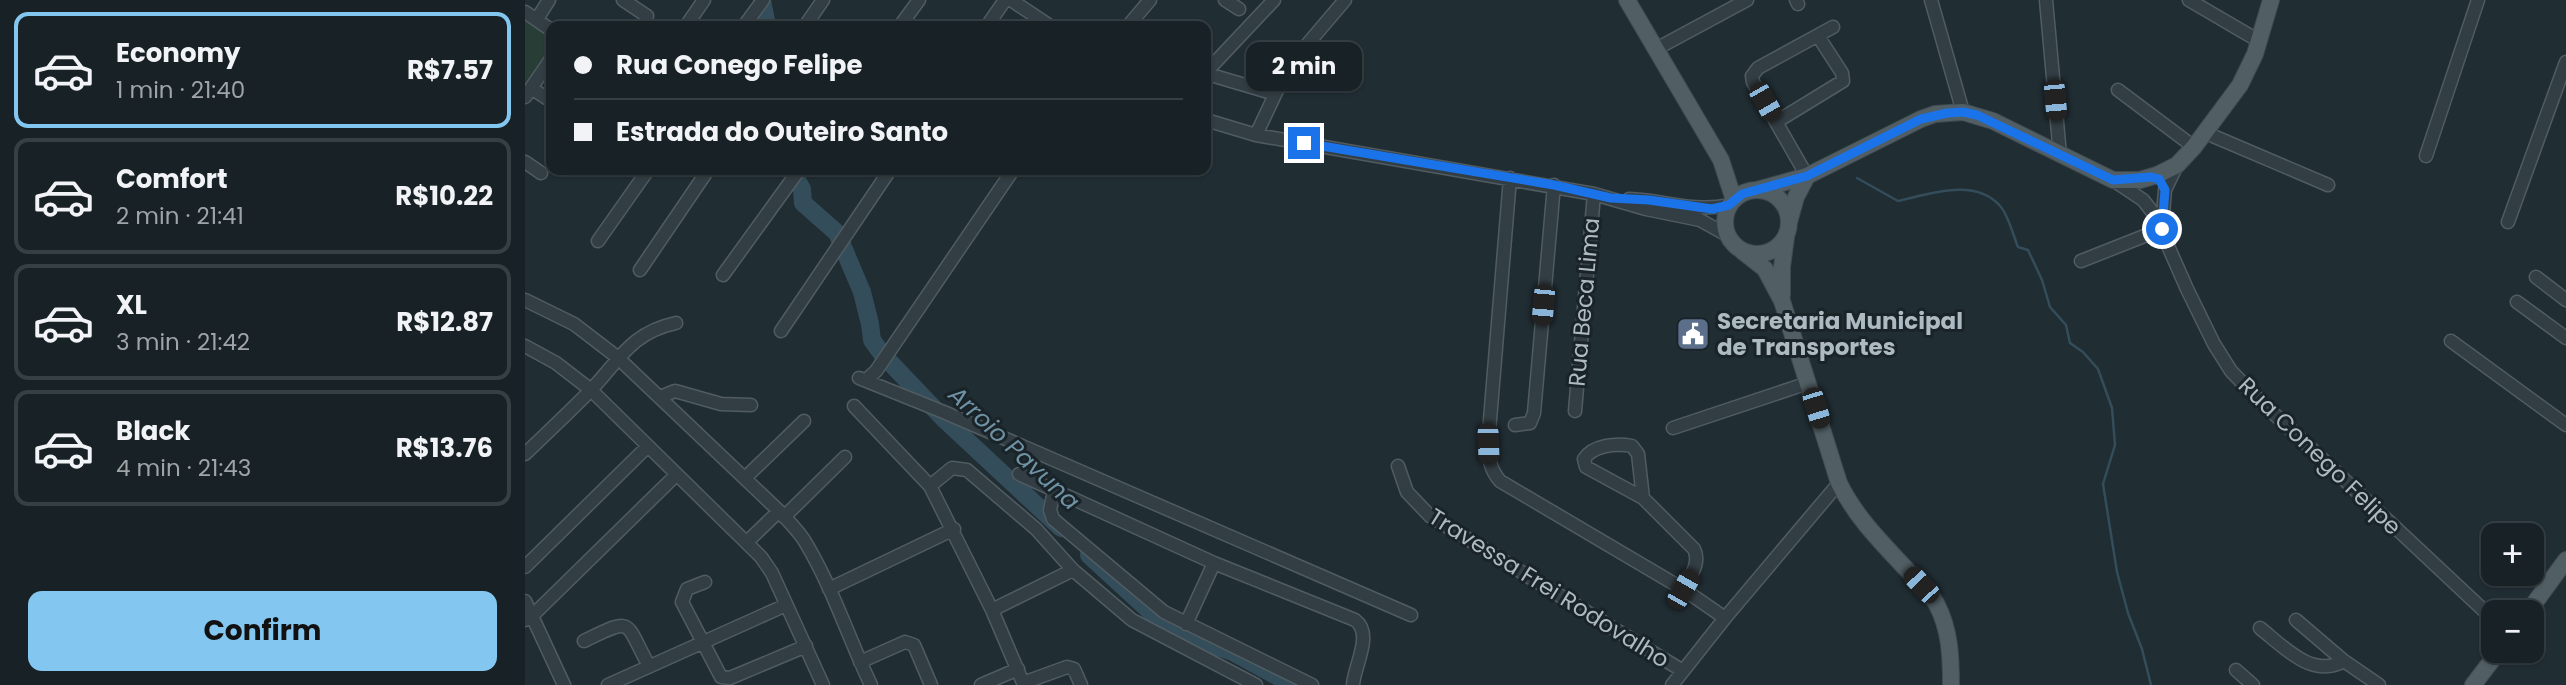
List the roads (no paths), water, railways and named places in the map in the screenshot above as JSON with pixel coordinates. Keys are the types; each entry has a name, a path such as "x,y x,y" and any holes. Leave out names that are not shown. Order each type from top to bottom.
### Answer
{"main road":[{"path":"1627,0 1721,160 1731,203 1724,220 1727,235 1765,269 1782,301 1839,483 1860,519 1937,603 1950,649 1951,685"},
{"path":"1731,203 1754,190 1807,176 1921,119 1935,114 1963,112 1993,121 2113,180 2149,178 2177,165 2206,133 2241,85 2259,41 2271,0"},
{"path":"1721,160 1754,190 1765,191 1784,206 1788,228 1776,248 1751,254 1742,251"},
{"path":"1782,301 1782,267 1788,228 1796,197 1807,176"},
{"path":"2537,600 2566,561"},
{"path":"2473,685 2490,663"}],"street":[{"path":"537,19 549,0"},
{"path":"623,0 647,16"},
{"path":"690,21 704,0"},
{"path":"747,21 762,0"},
{"path":"808,21 823,0"},
{"path":"904,21 919,0"},
{"path":"990,21 1005,0"},
{"path":"1011,0 1028,4 1045,21"},
{"path":"1136,21 1150,0"},
{"path":"1225,0 1239,9"},
{"path":"1211,67 1274,0"},
{"path":"1256,135 1288,67 1345,0"},
{"path":"1656,49 1747,0"},
{"path":"1931,0 1963,112"},
{"path":"2046,0 2060,155"},
{"path":"2189,0 2259,41"},
{"path":"2426,156 2478,0"},
{"path":"525,12 546,26"},
{"path":"1807,176 1753,82 1753,73 1833,27"},
{"path":"1776,122 1843,81 1842,73 1818,36"},
{"path":"2508,222 2566,62"},
{"path":"546,66 528,92 546,100"},
{"path":"1211,75 1275,94"},
{"path":"2118,90 2194,147"},
{"path":"1211,122 1256,135 1554,185 1700,220 1727,235"},
{"path":"2206,133 2328,186"},
{"path":"525,162 541,173"},
{"name":"Rua Conego Felipe","path":"2162,229 2165,190 2177,165"},
{"path":"598,241 644,175"},
{"path":"640,270 705,175"},
{"path":"723,275 796,175"},
{"path":"781,331 888,175"},
{"path":"1010,175 889,350 867,376 925,404 1411,615"},
{"path":"1510,178 1488,444 1492,472 1500,481 1683,589 1725,618"},
{"path":"2146,203 2141,186 2149,178 2159,179 2165,190"},
{"name":"Rua Conego Felipe","path":"2113,180 2146,203 2162,229 2199,314 2231,371 2481,608"},
{"name":"Rua Beca Lima","path":"1515,425 1525,425 1532,419 1554,185"},
{"name":"Rua Beca Lima","path":"1575,411 1594,194"},
{"path":"1611,198 1649,200 1700,209 1731,203"},
{"path":"2081,261 2162,229"},
{"path":"2536,277 2566,300"},
{"path":"525,300 575,324 617,357 782,514 807,545 871,685"},
{"path":"2518,302 2566,338"},
{"path":"525,454 591,390 617,357 647,333 676,323"},
{"path":"2451,341 2566,425"},
{"path":"525,346 556,363 591,390 761,557 772,573 823,685"},
{"path":"1673,428 1808,383"},
{"path":"660,397 675,391 721,404 751,405"},
{"path":"854,406 930,486 954,529 1024,684 1067,667 1074,669 1081,685"},
{"path":"745,478 804,421"},
{"path":"1643,498 1638,454 1632,446 1617,444 1591,451 1584,459 1586,467 1643,498 1694,549 1697,555 1696,566 1683,589"},
{"path":"525,567 647,447"},
{"path":"747,542 845,457"},
{"name":"Travessa Frei Rodovalho","path":"1398,466 1407,492 1430,516 1683,671"},
{"path":"930,486 947,471 957,468 967,470 1036,529 1073,570 1132,620 1256,685"},
{"path":"1019,474 1214,563 1360,624 1363,642 1353,685"},
{"path":"528,618 675,475"},
{"path":"1672,685 1839,483"},
{"path":"1054,491 1049,510 1053,519 1153,604 1186,624 1312,685"},
{"path":"829,589 954,529"},
{"path":"1186,624 1214,563"},
{"path":"992,610 1073,570"},
{"path":"705,582 687,589 682,602 721,677 725,679 806,646"},
{"path":"525,601 528,618 564,685"},
{"path":"608,685 786,605"},
{"path":"2295,620 2344,661 2379,685"},
{"path":"584,641 617,625 624,625 630,628 649,666"},
{"path":"2260,628 2306,662 2327,668 2344,661"},
{"path":"860,662 905,642 911,642 932,685"},
{"path":"981,685 1018,669"},
{"path":"2236,670 2253,685"}],"waterway":[{"name":"Arroio Pavuna","path":"762,0 766,21"},
{"name":"Arroio Pavuna","path":"794,175 802,189 803,203 837,233 862,292 872,340 882,354 945,420 1061,528"},
{"path":"1857,178 1898,201 1952,190 1979,192 1991,198 2004,211 2018,247 2028,250 2042,280 2050,307 2066,325 2070,343 2083,352 2098,369 2112,408 2115,445 2103,484 2117,572 2151,685"},
{"name":"Arroio Pavuna","path":"1089,555 1163,623 1208,644 1233,652 1293,685"}],"place":[{"name":"Secretaria Municipal de Transportes","path":"1693,334"}]}
